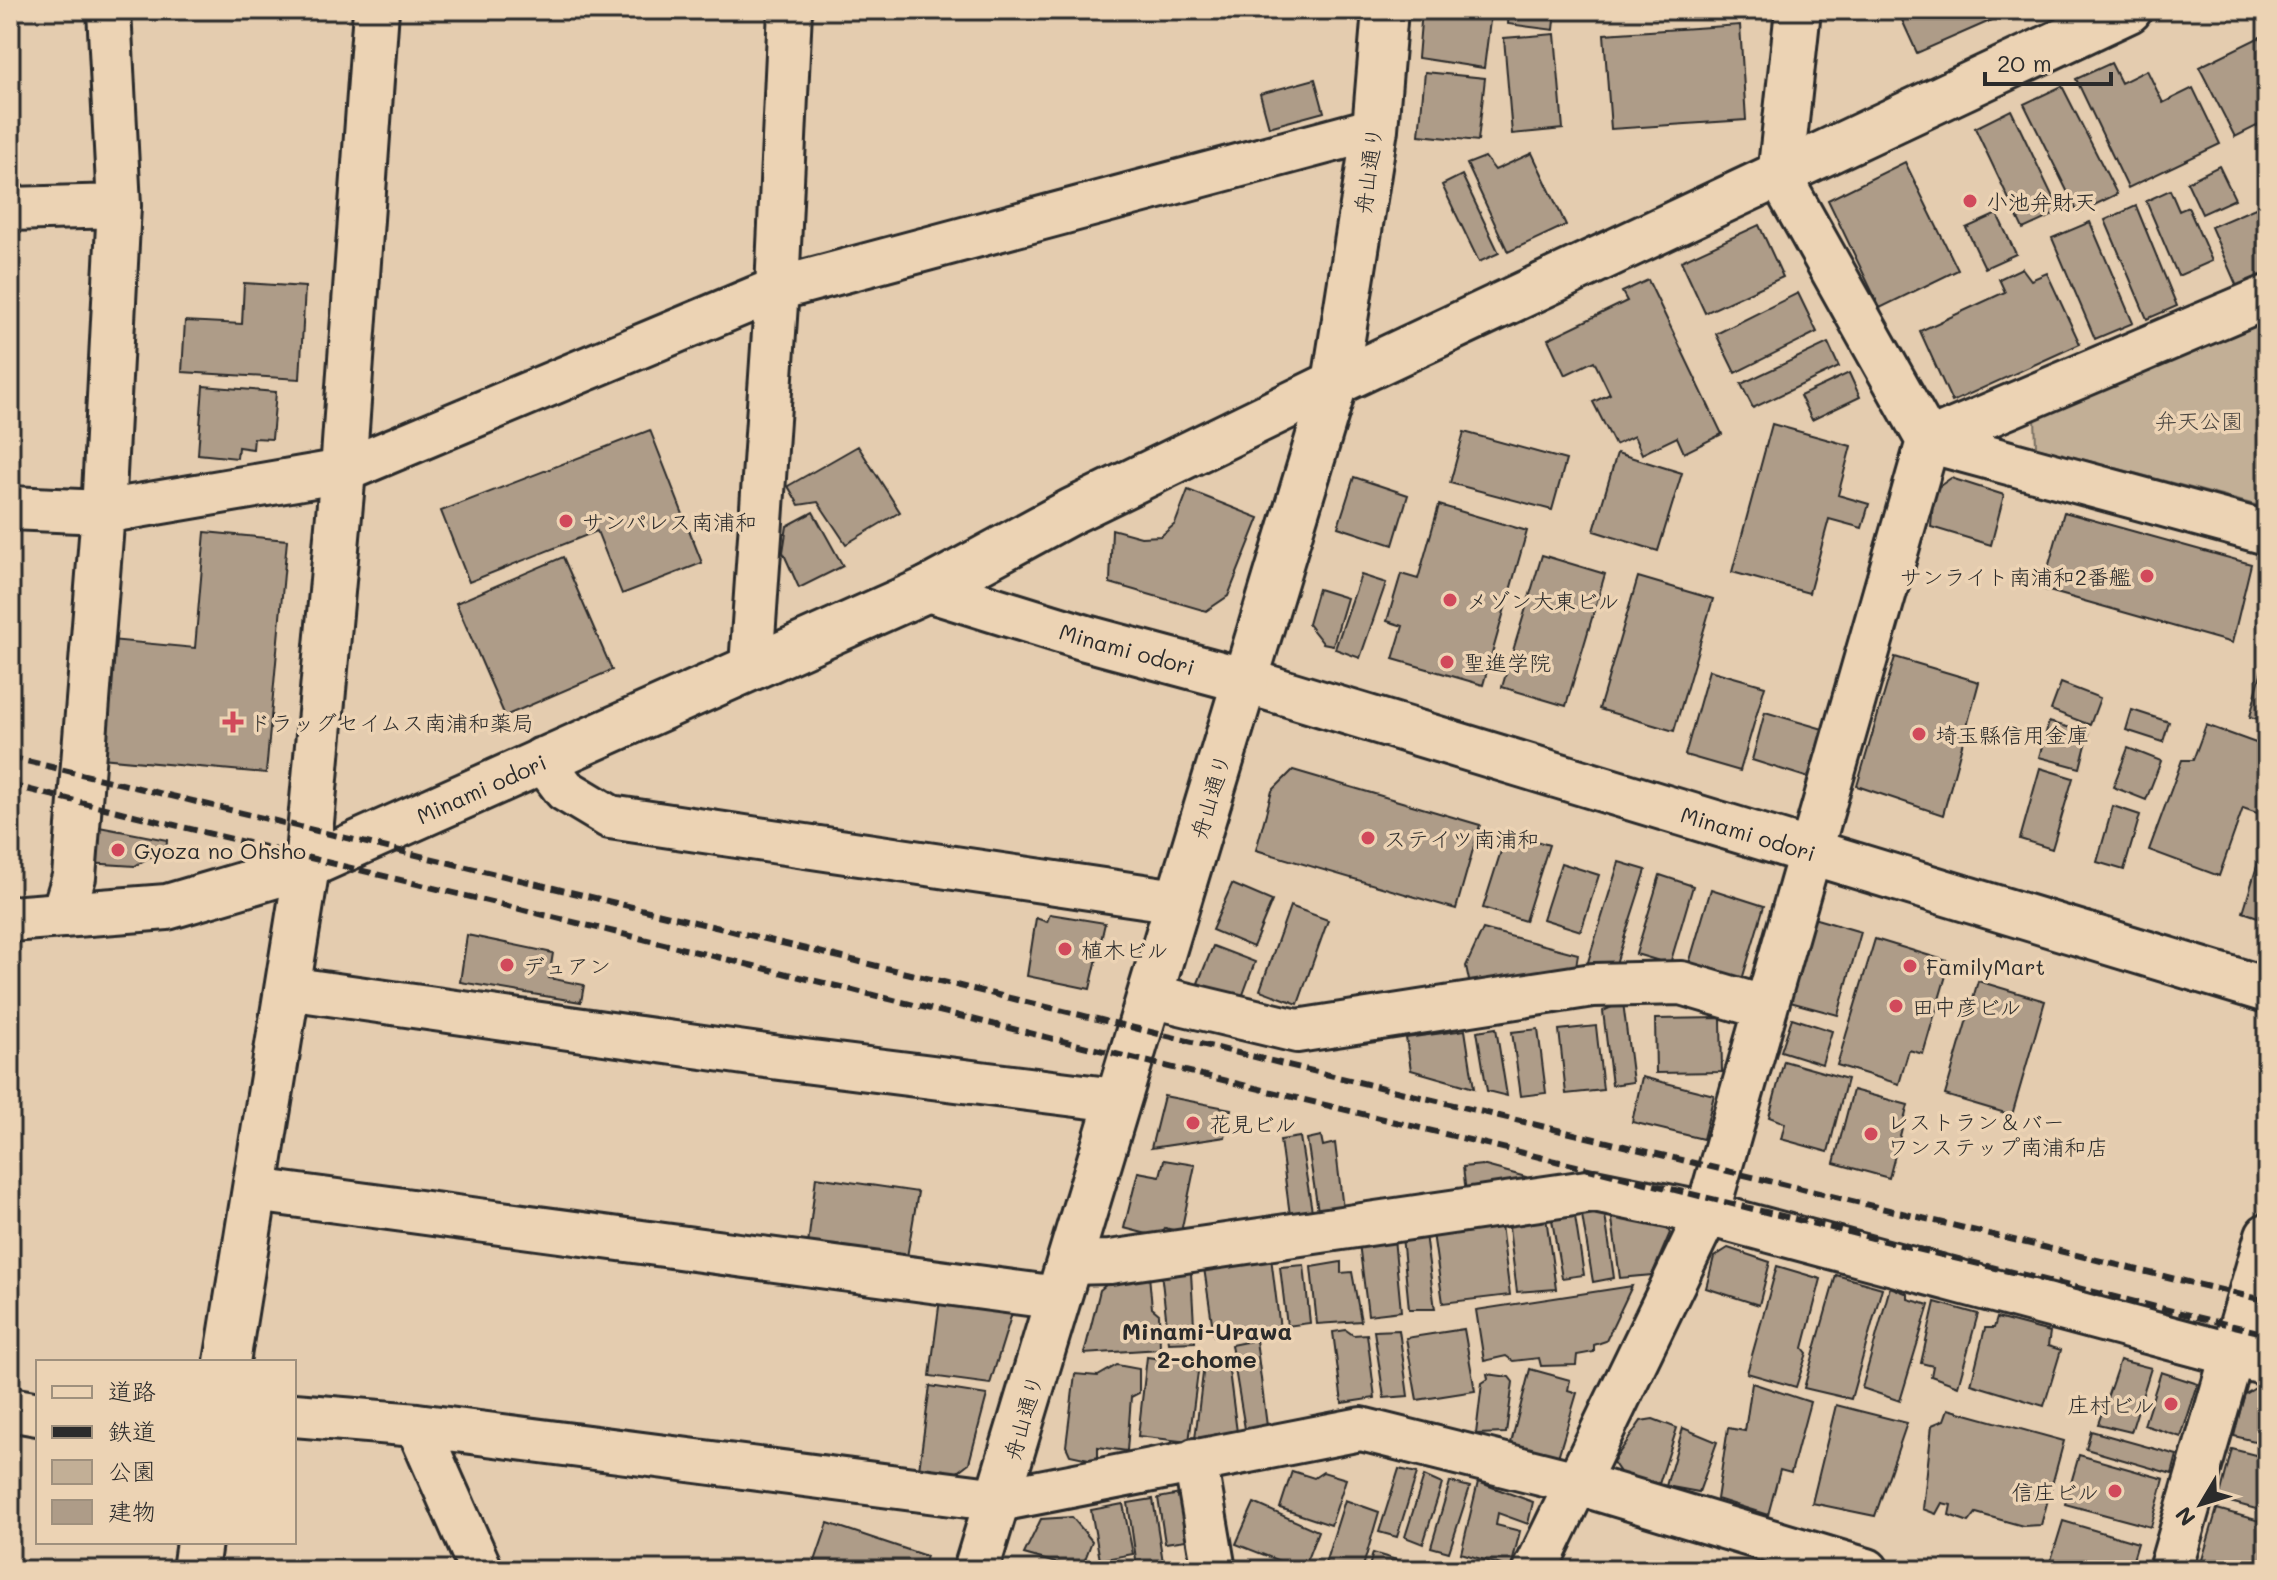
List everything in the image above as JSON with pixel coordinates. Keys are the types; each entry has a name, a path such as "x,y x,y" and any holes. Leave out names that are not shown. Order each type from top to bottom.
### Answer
{"street":[{"path":"62,916 74,877 103,512 119,206 109,10"},
{"path":"227,1360 307,866 343,471 376,10"},
{"path":"751,667 777,289 790,10"},
{"name":"舟山通り","path":"976,1570 1335,383 1375,129 1385,10"},
{"path":"1535,1570 1707,1214 1928,441 1780,177 1798,10"},
{"path":"928,589 1072,511 1335,383 1780,177 2129,10"},
{"path":"10,508 103,512 343,471 777,289 1375,129"},
{"path":"10,209 119,206"},
{"path":"1928,441 2267,297"},
{"path":"1928,441 2267,533"},
{"name":"Minami odori","path":"10,919 167,907 307,866 928,589 1811,850 2267,990"},
{"path":"542,759 565,790 610,817 1177,901"},
{"path":"1151,996 1297,1031 1593,985 1681,983 1766,1008"},
{"path":"287,988 780,1058 1116,1100"},
{"path":"255,1190 1064,1280 1110,1262 1594,1191 1707,1214 2249,1360"},
{"path":"2170,1570 2249,1360 2267,1235"},
{"path":"10,1409 36,1414"},
{"path":"296,1415 417,1425 999,1500 1361,1429 1577,1483 1867,1570"},
{"path":"417,1425 481,1570"},
{"path":"1195,1460 1214,1570"},
{"path":"195,1570 199,1544"}],"green space":[{"name":"弁天公園","path":"2267,316 2267,508 2036,447 2035,417"}],"building":[{"path":"1422,10 1491,13 1484,68 1418,58"},
{"path":"1509,10 1556,10 1554,30 1508,24"},
{"path":"1653,10 1754,10 1754,11 1654,16"},
{"path":"1924,10 2015,10 1917,53 1902,20"},
{"path":"1740,25 1746,120 1611,129 1604,34"},
{"path":"1555,34 1563,129 1512,134 1504,38"},
{"path":"2260,37 2267,51 2267,121 2235,137 2199,67"},
{"path":"2111,63 2121,83 2147,70 2163,103 2193,88 2220,144 2128,188 2076,79"},
{"path":"1425,72 1485,78 1478,141 1419,135"},
{"path":"1315,79 1324,112 1269,127 1260,94"},
{"path":"2062,86 2117,194 2078,213 2024,104"},
{"path":"2011,110 2060,212 2023,229 1975,128"},
{"path":"1532,153 1566,225 1508,252 1467,164 1485,157 1495,170"},
{"path":"1905,162 1958,270 1880,308 1828,200"},
{"path":"2219,166 2235,199 2202,214 2187,182"},
{"path":"1462,175 1499,253 1479,262 1442,185"},
{"path":"2170,190 2179,211 2188,207 2212,261 2178,276 2146,201"},
{"path":"2267,203 2267,277 2238,289 2211,227"},
{"path":"2136,206 2177,306 2147,319 2105,220"},
{"path":"1997,214 2016,254 1985,268 1966,228"},
{"path":"2090,222 2133,323 2095,339 2052,238"},
{"path":"1759,225 1783,277 1705,313 1681,261"},
{"path":"2022,268 2031,280 2047,273 2080,344 1952,402 1920,331 2005,292 1999,279"},
{"path":"1648,280 1722,434 1684,453 1677,437 1642,454 1634,436 1615,445 1593,402 1610,394 1594,361 1565,375 1548,339 1627,301 1622,292"},
{"path":"244,283 305,287 300,379 182,372 185,321 242,324"},
{"path":"1798,293 1817,332 1735,373 1716,334"},
{"path":"1828,343 1839,367 1753,408 1741,384"},
{"path":"1849,373 1860,397 1812,420 1800,396"},
{"path":"203,386 276,392 272,439 254,438 253,449 238,447 237,458 198,454"},
{"path":"1772,424 1851,446 1838,495 1869,504 1862,528 1829,519 1809,593 1732,572"},
{"name":"サンパレス南浦和","path":"650,430 702,563 622,594 597,531 469,582 441,511"},
{"path":"1464,432 1566,460 1552,510 1450,483"},
{"path":"858,446 900,512 846,544 818,502 799,505 788,486"},
{"path":"1617,453 1682,473 1658,551 1594,531"},
{"path":"1354,477 1408,495 1393,545 1338,527"},
{"path":"1951,478 2004,495 1991,545 1931,527 1934,490"},
{"path":"1188,490 1259,518 1228,596 1206,611 1110,583 1112,529 1141,537 1161,536 1175,524"},
{"name":"メゾン大東ビル","path":"1439,505 1527,531 1483,685 1393,659 1403,626 1387,621 1401,574 1418,579"},
{"path":"813,512 843,566 799,588 783,552 787,526"},
{"name":"サンライト南浦和2番艦","path":"2064,512 2251,564 2232,643 2042,589"},
{"path":"205,532 287,540 266,773 101,758 111,640 195,648"},
{"path":"1542,555 1605,574 1566,706 1502,687"},
{"path":"563,557 612,670 505,716 456,603"},
{"path":"1361,575 1386,583 1360,658 1335,649"},
{"path":"1638,577 1713,599 1674,731 1599,709"},
{"path":"1318,589 1347,598 1333,645 1323,643 1308,624"},
{"path":"2267,649 2267,721 2250,717"},
{"name":"埼玉縣信用金庫","path":"1895,657 1979,682 1943,815 1857,786"},
{"path":"1709,670 1765,686 1740,771 1685,755"},
{"path":"2061,683 2100,698 2090,725 2051,710"},
{"path":"2132,710 2169,722 2163,742 2126,730"},
{"path":"1765,712 1823,729 1809,778 1752,760"},
{"path":"2049,722 2089,733 2080,768 2039,757"},
{"path":"2206,725 2267,747 2267,794 2260,814 2243,808 2219,876 2149,850 2182,760 2193,760"},
{"path":"2128,748 2161,761 2146,800 2113,787"},
{"path":"2040,768 2073,778 2052,849 2020,839"},
{"name":"ステイツ南浦和","path":"1293,770 1480,825 1456,909 1256,850 1272,791"},
{"path":"2113,806 2140,815 2124,870 2097,862"},
{"path":"94,826 167,840 166,856 149,857 135,866 88,863"},
{"path":"1507,832 1549,845 1525,921 1483,908"},
{"path":"2267,833 2267,920 2243,912"},
{"path":"1619,862 1646,870 1613,973 1587,965"},
{"path":"1561,863 1599,875 1581,931 1543,919"},
{"path":"1660,875 1693,886 1670,964 1636,954"},
{"path":"1232,884 1272,901 1253,947 1212,930"},
{"path":"1711,889 1764,906 1741,983 1688,967"},
{"path":"1290,906 1328,920 1298,1004 1260,990"},
{"name":"植木ビル","path":"1050,914 1105,923 1090,989 1027,976 1036,918 1047,922"},
{"path":"1813,918 1861,932 1838,1015 1790,1002"},
{"path":"1483,929 1578,954 1575,973 1472,995 1466,966"},
{"name":"デュアン","path":"467,935 553,953 549,978 584,985 581,1002 460,982"},
{"name":"田中彦ビル","path":"1875,939 1950,962 1923,1054 1909,1050 1899,1084 1837,1065"},
{"path":"1213,946 1255,962 1241,1000 1198,983"},
{"path":"1978,981 2045,1001 2012,1115 1945,1095"},
{"path":"1623,1002 1633,1082 1612,1085 1603,1011"},
{"path":"1721,1018 1722,1072 1656,1073 1655,1019"},
{"path":"1792,1018 1832,1031 1822,1064 1781,1051"},
{"path":"1596,1026 1603,1090 1566,1094 1559,1030"},
{"path":"1496,1028 1507,1096 1487,1091 1477,1031"},
{"path":"1538,1029 1546,1093 1521,1096 1512,1032"},
{"path":"1465,1030 1474,1088 1411,1070 1406,1038"},
{"path":"1784,1061 1847,1079 1828,1152 1781,1139 1785,1123 1769,1117"},
{"path":"1642,1077 1714,1095 1703,1139 1632,1122"},
{"name":"レストラン＆バー ワンステップ南浦和店","path":"1853,1090 1908,1105 1889,1178 1834,1163"},
{"name":"花見ビル","path":"1164,1096 1231,1109 1225,1137 1151,1148"},
{"path":"1321,1136 1323,1146 1335,1143 1343,1209 1318,1211 1307,1139"},
{"path":"1300,1137 1312,1211 1290,1215 1280,1140"},
{"path":"1164,1160 1195,1165 1181,1232 1165,1228 1159,1237 1124,1228 1138,1172 1160,1176"},
{"path":"1482,1165 1526,1177 1525,1184 1466,1193 1463,1167"},
{"path":"816,1177 918,1192 907,1257 808,1245"},
{"path":"1604,1208 1614,1278 1593,1282 1581,1209"},
{"path":"1574,1210 1584,1275 1562,1278 1551,1214"},
{"path":"1611,1212 1666,1227 1670,1233 1652,1275 1620,1278"},
{"path":"1546,1217 1556,1289 1517,1292 1508,1220"},
{"path":"1501,1225 1510,1295 1443,1303 1433,1233"},
{"path":"1425,1234 1435,1309 1409,1309 1402,1236"},
{"path":"1394,1238 1401,1311 1368,1315 1359,1243"},
{"path":"1728,1248 1770,1262 1759,1305 1706,1288 1714,1257"},
{"path":"1271,1257 1280,1329 1214,1336 1204,1268"},
{"path":"1341,1262 1341,1273 1352,1272 1361,1321 1317,1324 1311,1267"},
{"path":"1304,1265 1310,1323 1287,1326 1280,1267"},
{"path":"1777,1266 1821,1279 1803,1348 1807,1353 1796,1387 1747,1373"},
{"path":"1161,1272 1191,1273 1195,1342 1169,1343"},
{"path":"1149,1275 1152,1308 1159,1314 1160,1349 1084,1354 1100,1290 1113,1279"},
{"path":"1836,1275 1882,1288 1851,1399 1804,1388"},
{"path":"1632,1286 1606,1341 1594,1345 1594,1352 1577,1355 1576,1365 1541,1366 1539,1358 1513,1361 1506,1356 1484,1361 1476,1310"},
{"path":"1890,1287 1908,1294 1908,1299 1929,1305 1900,1401 1862,1388"},
{"path":"940,1299 1012,1313 990,1384 930,1376"},
{"path":"1935,1302 1978,1314 1958,1386 1931,1376 1933,1366 1921,1363"},
{"path":"1997,1318 2050,1332 2048,1346 2061,1350 2044,1406 1971,1384 1985,1328 1994,1328"},
{"path":"1464,1329 1475,1391 1417,1400 1406,1338"},
{"path":"1346,1330 1353,1335 1367,1334 1375,1398 1342,1403 1333,1332"},
{"path":"1399,1330 1408,1396 1384,1398 1374,1331"},
{"path":"1256,1340 1267,1426 1245,1429 1231,1345"},
{"path":"1227,1356 1237,1432 1195,1439 1205,1357"},
{"path":"1147,1357 1199,1364 1189,1442 1138,1436"},
{"path":"2120,1360 2151,1368 2131,1432 2098,1424"},
{"path":"1117,1365 1139,1369 1139,1393 1131,1397 1127,1451 1098,1447 1098,1461 1070,1455 1066,1446 1075,1374 1098,1376"},
{"path":"1530,1369 1570,1380 1568,1390 1577,1393 1558,1457 1510,1447"},
{"name":"庄村ビル","path":"2161,1372 2198,1384 2181,1437 2144,1425"},
{"path":"1487,1374 1509,1377 1513,1382 1506,1433 1476,1434 1482,1383 1488,1379"},
{"path":"1752,1383 1810,1402 1791,1473 1780,1470 1768,1515 1717,1499 1728,1428 1745,1431"},
{"path":"930,1386 987,1395 969,1463 956,1473 919,1469"},
{"path":"2257,1387 2267,1389 2267,1444 2234,1436 2244,1395"},
{"path":"1836,1405 1907,1423 1875,1516 1812,1503"},
{"path":"1948,1409 2064,1441 2041,1525 2023,1526 1976,1513 1969,1522 1949,1515 1951,1505 1942,1503 1936,1514 1923,1509 1932,1425 1944,1420"},
{"path":"1653,1419 1677,1428 1659,1484 1622,1475 1613,1462 1641,1421"},
{"path":"1683,1428 1717,1442 1699,1492 1666,1486"},
{"path":"2091,1431 2177,1455 2172,1474 2086,1449"},
{"path":"2232,1449 2267,1458 2267,1512 2219,1499"},
{"name":"信庄ビル","path":"2079,1455 2164,1479 2151,1527 2065,1504"},
{"path":"1399,1469 1417,1473 1397,1537 1379,1532"},
{"path":"1292,1471 1314,1478 1323,1472 1346,1479 1331,1525 1280,1508"},
{"path":"1424,1476 1442,1484 1423,1544 1405,1537"},
{"path":"1450,1482 1470,1487 1449,1552 1431,1547"},
{"path":"1478,1482 1533,1502 1528,1524 1498,1513 1496,1525 1520,1531 1511,1568 1461,1553"},
{"path":"1186,1493 1193,1539 1165,1543 1158,1498"},
{"path":"1153,1499 1163,1562 1137,1566 1128,1503"},
{"path":"1345,1500 1379,1512 1362,1570 1323,1570"},
{"path":"1254,1503 1318,1531 1303,1570 1236,1544"},
{"path":"1123,1504 1133,1554 1100,1560 1091,1510"},
{"path":"2217,1509 2267,1523 2267,1570 2199,1570"},
{"path":"1072,1517 1092,1541 1081,1570 1024,1554 1041,1519"},
{"path":"2063,1521 2138,1543 2130,1570 2048,1570"},
{"path":"828,1523 926,1556 922,1570 812,1570"},
{"path":"1373,1553 1430,1570 1368,1570"}],"railway":[{"path":"10,757 2267,1301"},
{"path":"10,785 2267,1334"}],"place":[{"name":"小池弁財天","path":"1970,201"},
{"name":"サンパレス南浦和","path":"566,521"},
{"name":"サンライト南浦和2番艦","path":"2147,576"},
{"name":"メゾン大東ビル","path":"1450,600"},
{"name":"聖進学院","path":"1447,662"},
{"name":"ドラッグセイムス南浦和薬局","path":"233,722"},
{"name":"埼玉縣信用金庫","path":"1919,734"},
{"name":"ステイツ南浦和","path":"1368,838"},
{"name":"Gyoza no Ohsho","path":"118,850"},
{"name":"植木ビル","path":"1065,949"},
{"name":"デュアン","path":"507,965"},
{"name":"FamilyMart","path":"1910,966"},
{"name":"田中彦ビル","path":"1896,1006"},
{"name":"花見ビル","path":"1193,1123"},
{"name":"レストラン＆バー ワンステップ南浦和店","path":"1871,1134"},
{"name":"庄村ビル","path":"2171,1404"},
{"name":"信庄ビル","path":"2115,1491"}],"district":[{"name":"Minami-Urawa 2-chome","path":"1207,1344"}]}
